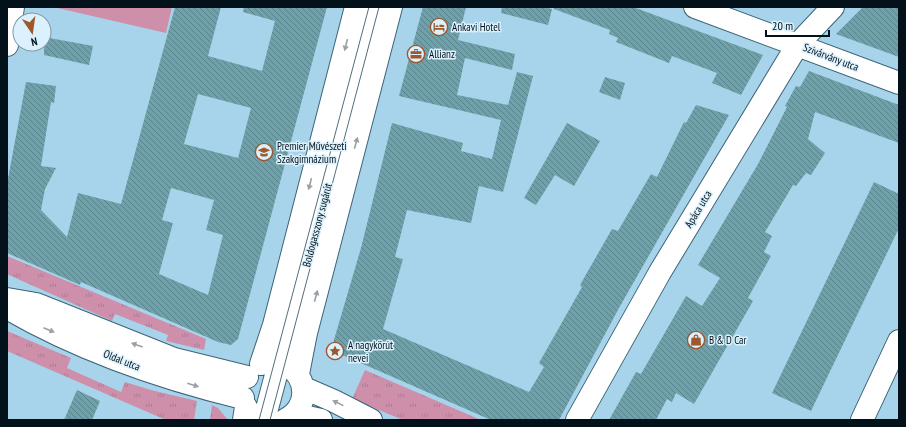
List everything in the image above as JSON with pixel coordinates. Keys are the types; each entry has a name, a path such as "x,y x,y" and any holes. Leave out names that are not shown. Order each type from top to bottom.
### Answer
{"street":[{"path":"7,45 13,7"},
{"name":"Boldogasszony sugárút","path":"264,420 255,393 356,7"},
{"name":"Boldogasszony sugárút","path":"255,393 374,7"},
{"name":"Boldogasszony sugárút","path":"290,417 300,406 304,397 301,381 306,333 391,7"},
{"name":"Szivárvány utca","path":"695,7 798,44 899,83"},
{"name":"Apáca utca","path":"577,420 660,272 798,44 833,7"},
{"name":"Oldal utca","path":"9,308 36,304 255,393 289,366 301,381 334,401 371,420"},
{"path":"862,420 899,341"},
{"path":"290,417 321,420"}],"green space":[{"path":"53,7 172,7 166,33"},
{"path":"7,256 206,339 204,350 166,341 168,335 115,314 112,321 11,276 7,274"},
{"path":"7,331 71,358 67,368 121,392 125,382 197,401 194,420 166,420 7,351"},
{"path":"365,370 481,420 403,420 352,399"},
{"path":"212,405 218,408 228,420 210,420"}],"building":[{"path":"175,7 221,7 208,56 262,71 275,21 243,12 244,7 327,7 238,339 231,345 218,342 81,282 80,285 7,253 7,184 26,82 56,86 54,103 51,102 41,166 56,168 45,189 41,210 67,237 78,193 121,204","holes":["198,94 251,108 238,158 184,144","171,188 214,200 206,230 223,235 208,295 159,274 173,223 162,220"]},
{"path":"423,7 466,7 458,40 515,54 512,70 465,58 457,95 508,105 517,72 533,76 503,192 479,186 471,223 407,210 395,257 403,259 383,329 529,392 544,367 539,363 582,287 580,285 612,229 618,231 651,174 657,177 684,122 686,123 696,105 729,115 619,308 559,420 491,420 331,350 361,248 392,123 463,143 461,151 492,159 501,120 399,96"},
{"path":"502,7 542,7 552,9 548,25 501,13"},
{"path":"554,7 633,7 763,55 741,95 712,83 717,73 672,56 669,63 616,42 618,38 609,34 610,30 554,9"},
{"path":"863,7 899,7 899,57 836,34"},
{"path":"52,38 93,46 89,65 44,55 44,52 52,52"},
{"path":"809,71 899,105 899,143 815,112 808,139 825,153 811,175 806,173 796,186 793,185 765,232 772,236 764,252 771,256 748,298 753,301 694,404 676,393 672,402 667,399 656,420 609,420 636,372 641,374 686,296 702,306 720,278 698,265 758,164 796,86 800,87"},
{"path":"605,77 625,83 620,100 599,92"},
{"path":"567,123 600,141 574,186 555,175 536,205 524,198"},
{"path":"874,182 899,194 899,228 811,411 772,393"},
{"path":"77,390 100,401 92,420 64,420"}],"tram line":[{"path":"259,420 369,7"},
{"path":"270,420 379,7"}],"place":[{"name":"Ankavi Hotel","path":"439,27"},
{"name":"Allianz","path":"416,54"},
{"name":"Premier Művészeti Szakgimnázium","path":"264,152"},
{"name":"B & D Car","path":"696,340"},
{"name":"A nagykörút nevei","path":"335,351"}]}
